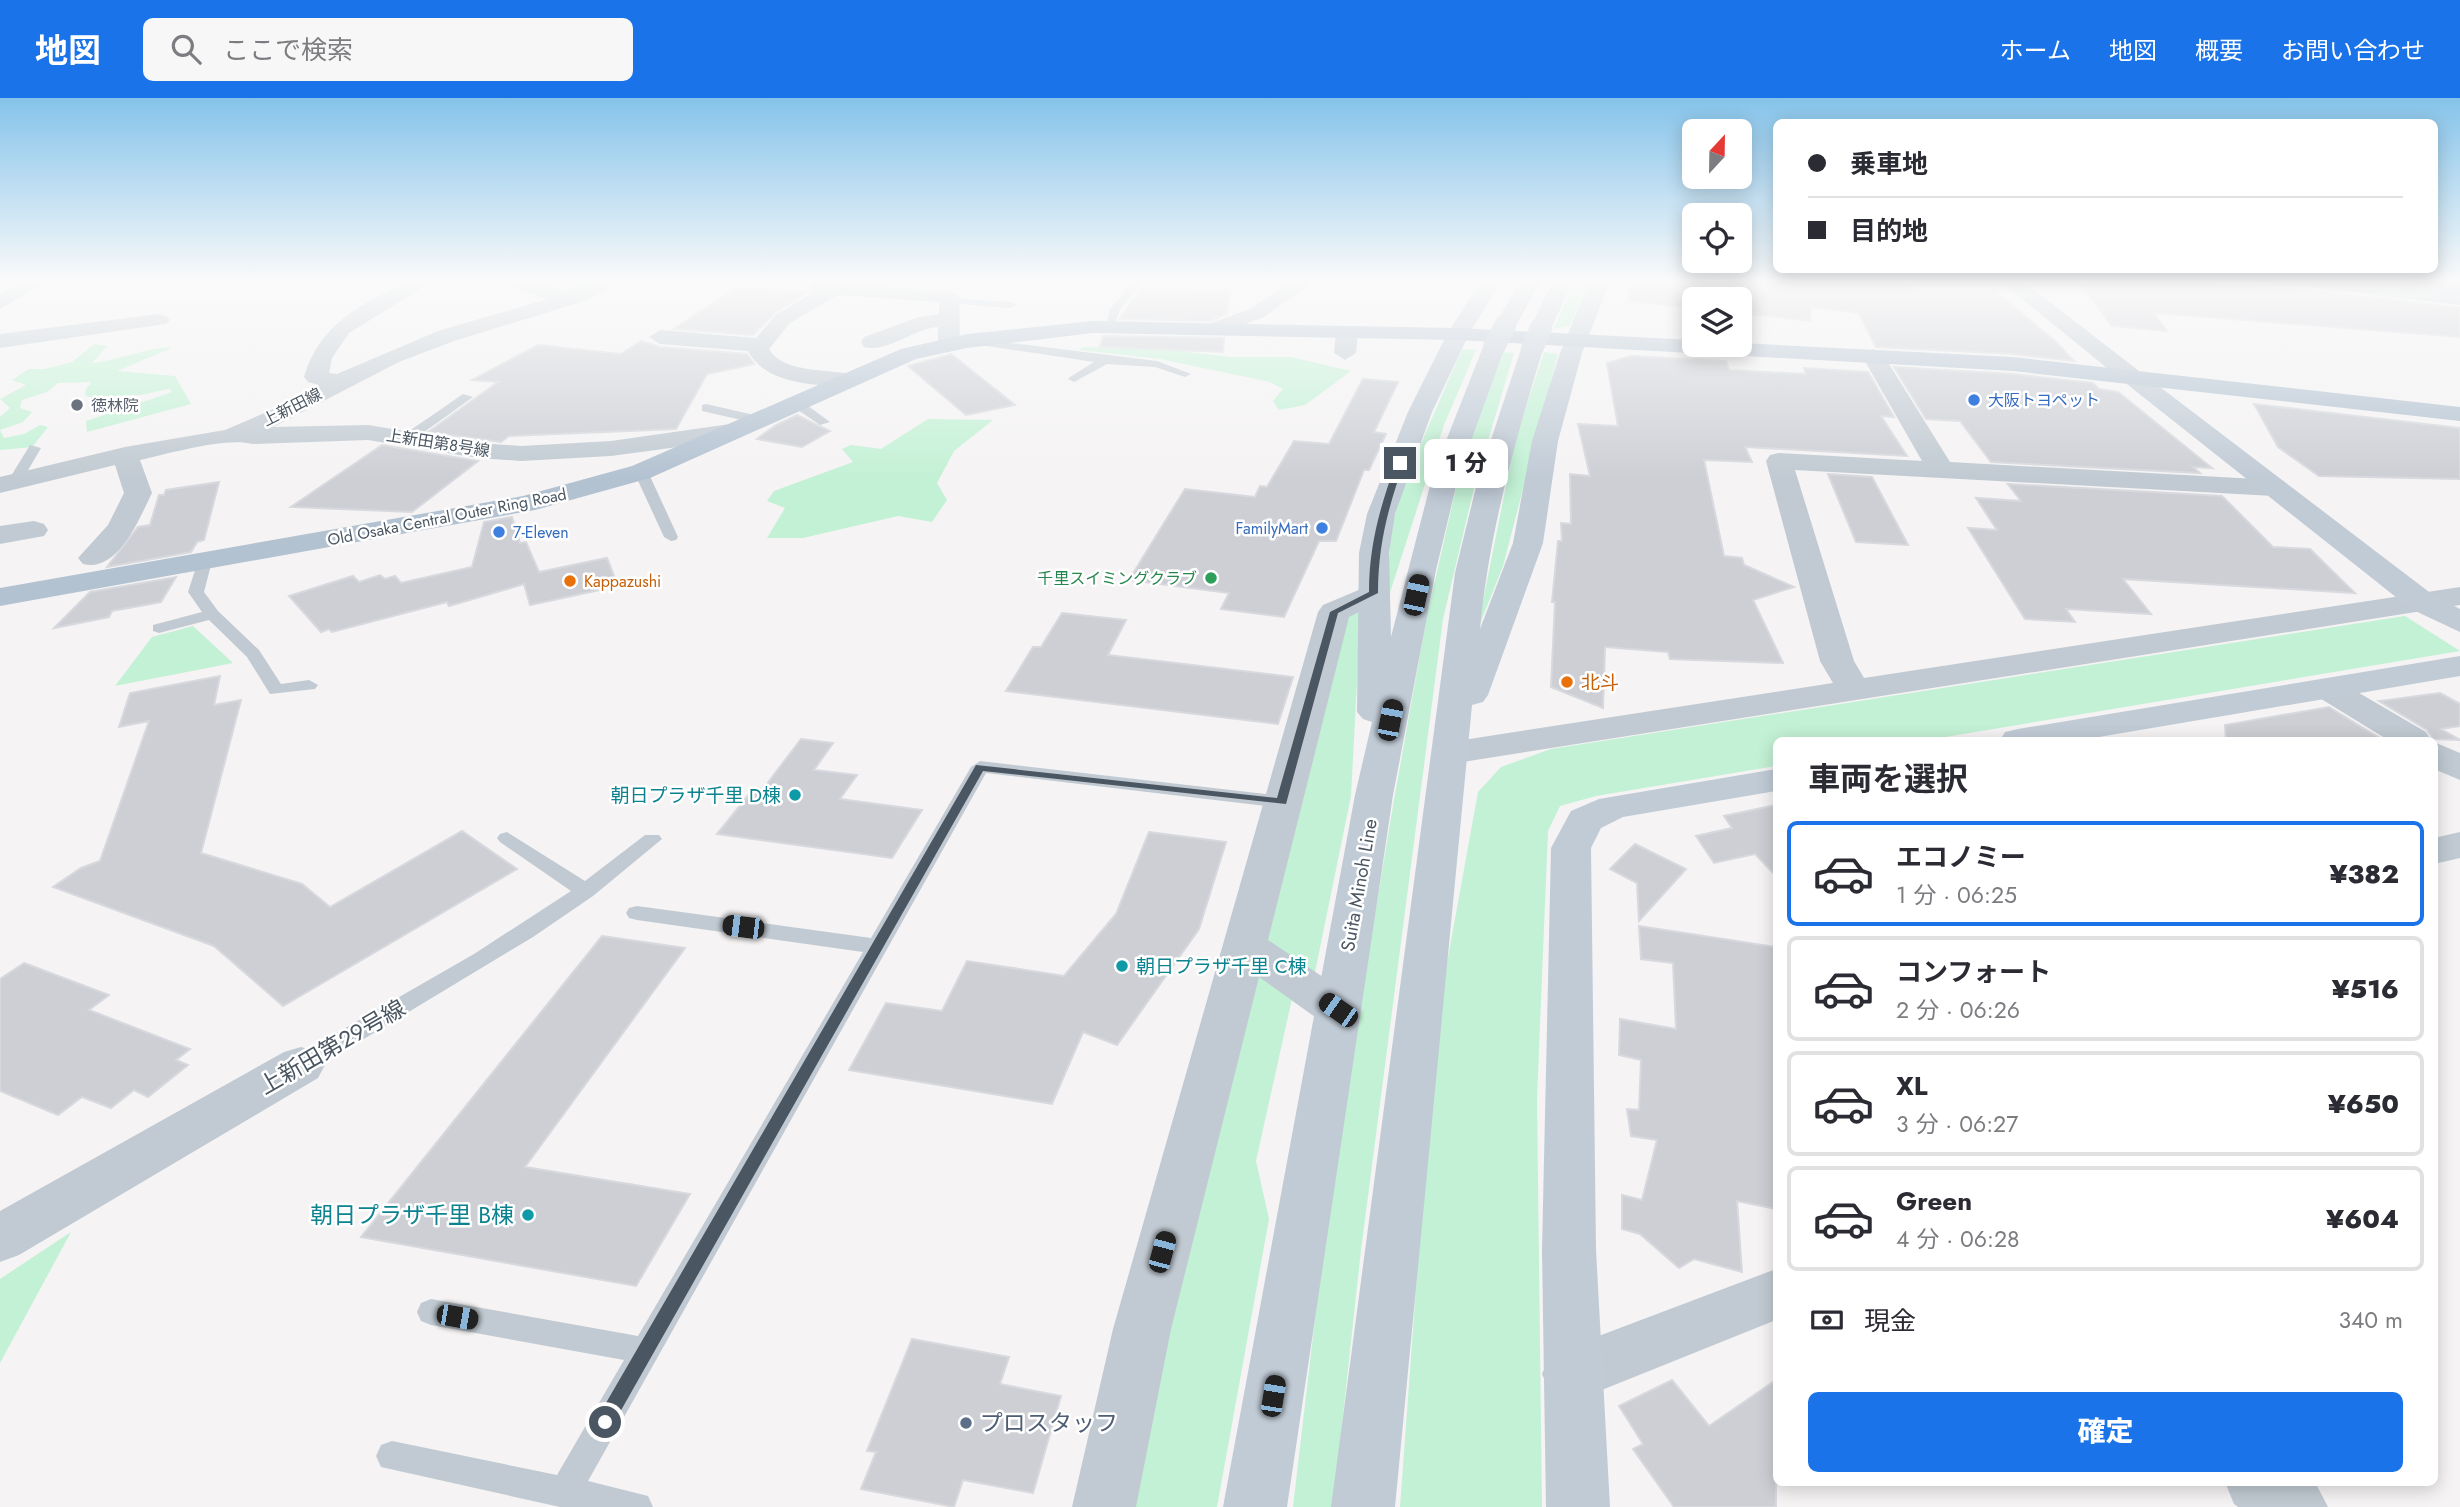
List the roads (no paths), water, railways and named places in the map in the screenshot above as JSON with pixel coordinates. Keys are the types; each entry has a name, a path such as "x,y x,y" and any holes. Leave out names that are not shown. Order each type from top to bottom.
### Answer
{"main road":[{"name":"Old Osaka Central Outer Ring Road","path":"0,597 525,505 641,472 921,347"},
{"path":"1374,795 1374,553 1381,514 1419,412 1452,347"},
{"name":"Suita Minoh Line","path":"1255,1507 1374,795 1421,570 1446,474 1495,347"},
{"path":"1363,1507 1470,572 1491,479 1534,347"},
{"path":"1450,753 1528,542 1545,441 1574,347"},
{"name":"Old Osaka Central Outer Ring Road","path":"1701,347 1873,356 2131,376 2460,414"},
{"path":"2131,376 2422,602 2460,622"},
{"path":"2037,737 2330,690 2460,666"},
{"path":"1578,1507 1569,1250 1571,848 1585,820 1613,807 1773,780"}],"street":[{"path":"325,347 319,358 316,377 340,382"},
{"name":"上新田線","path":"7,483 125,455 229,437 292,410 384,360 418,347"},
{"path":"760,347 759,354 764,360 798,375 848,380"},
{"path":"2094,347 2131,376"},
{"path":"1873,356 1941,470"},
{"name":"上新田第8号線","path":"229,437 345,432 409,437 490,452 528,453 623,446 730,432"},
{"path":"93,558 120,529 138,493 125,455"},
{"path":"1854,690 1837,661 1779,461 2274,488"},
{"path":"0,535 34,530"},
{"path":"1104,1507 1142,1329 1334,612 1373,593"},
{"path":"1450,753 2460,596"},
{"path":"2330,690 2408,737"},
{"path":"2438,755 2460,769"},
{"path":"2438,850 2460,845"},
{"path":"1244,945 1338,1010"},
{"name":"上新田第29号線","path":"2,1233 301,1065"},
{"path":"1572,1374 1773,1295"},
{"path":"2262,1486 2296,1507"}],"lane":[{"path":"1044,347 1105,360 1157,364 1185,374"},
{"path":"1074,379 1105,360"},
{"path":"409,437 467,397"},
{"path":"796,403 824,422"},
{"path":"706,408 759,420"},
{"path":"7,483 35,448"},
{"path":"641,472 671,537"},
{"path":"205,561 196,592 212,614 253,654 276,690 309,685"},
{"path":"159,628 212,614"},
{"path":"564,1493 980,767 1282,802"},
{"path":"507,838 586,891"},
{"name":"上新田第29号線","path":"301,1065 477,964 586,891 652,839"},
{"path":"636,913 877,946"},
{"path":"430,1312 646,1351"},
{"path":"392,1456 637,1507"}],"place":[{"name":"大阪トヨペット","path":"1974,400"},
{"name":"徳林院","path":"77,405"},
{"name":"FamilyMart","path":"1322,528"},
{"name":"7-Eleven","path":"499,532"},
{"name":"千里スイミングクラブ","path":"1211,578"},
{"name":"Kappazushi","path":"570,581"},
{"name":"北斗","path":"1567,682"},
{"name":"朝日プラザ千里 D棟","path":"795,795"},
{"name":"朝日プラザ千里 C棟","path":"1122,966"},
{"name":"朝日プラザ千里 B棟","path":"528,1215"},
{"name":"プロスタッフ","path":"966,1423"}]}
